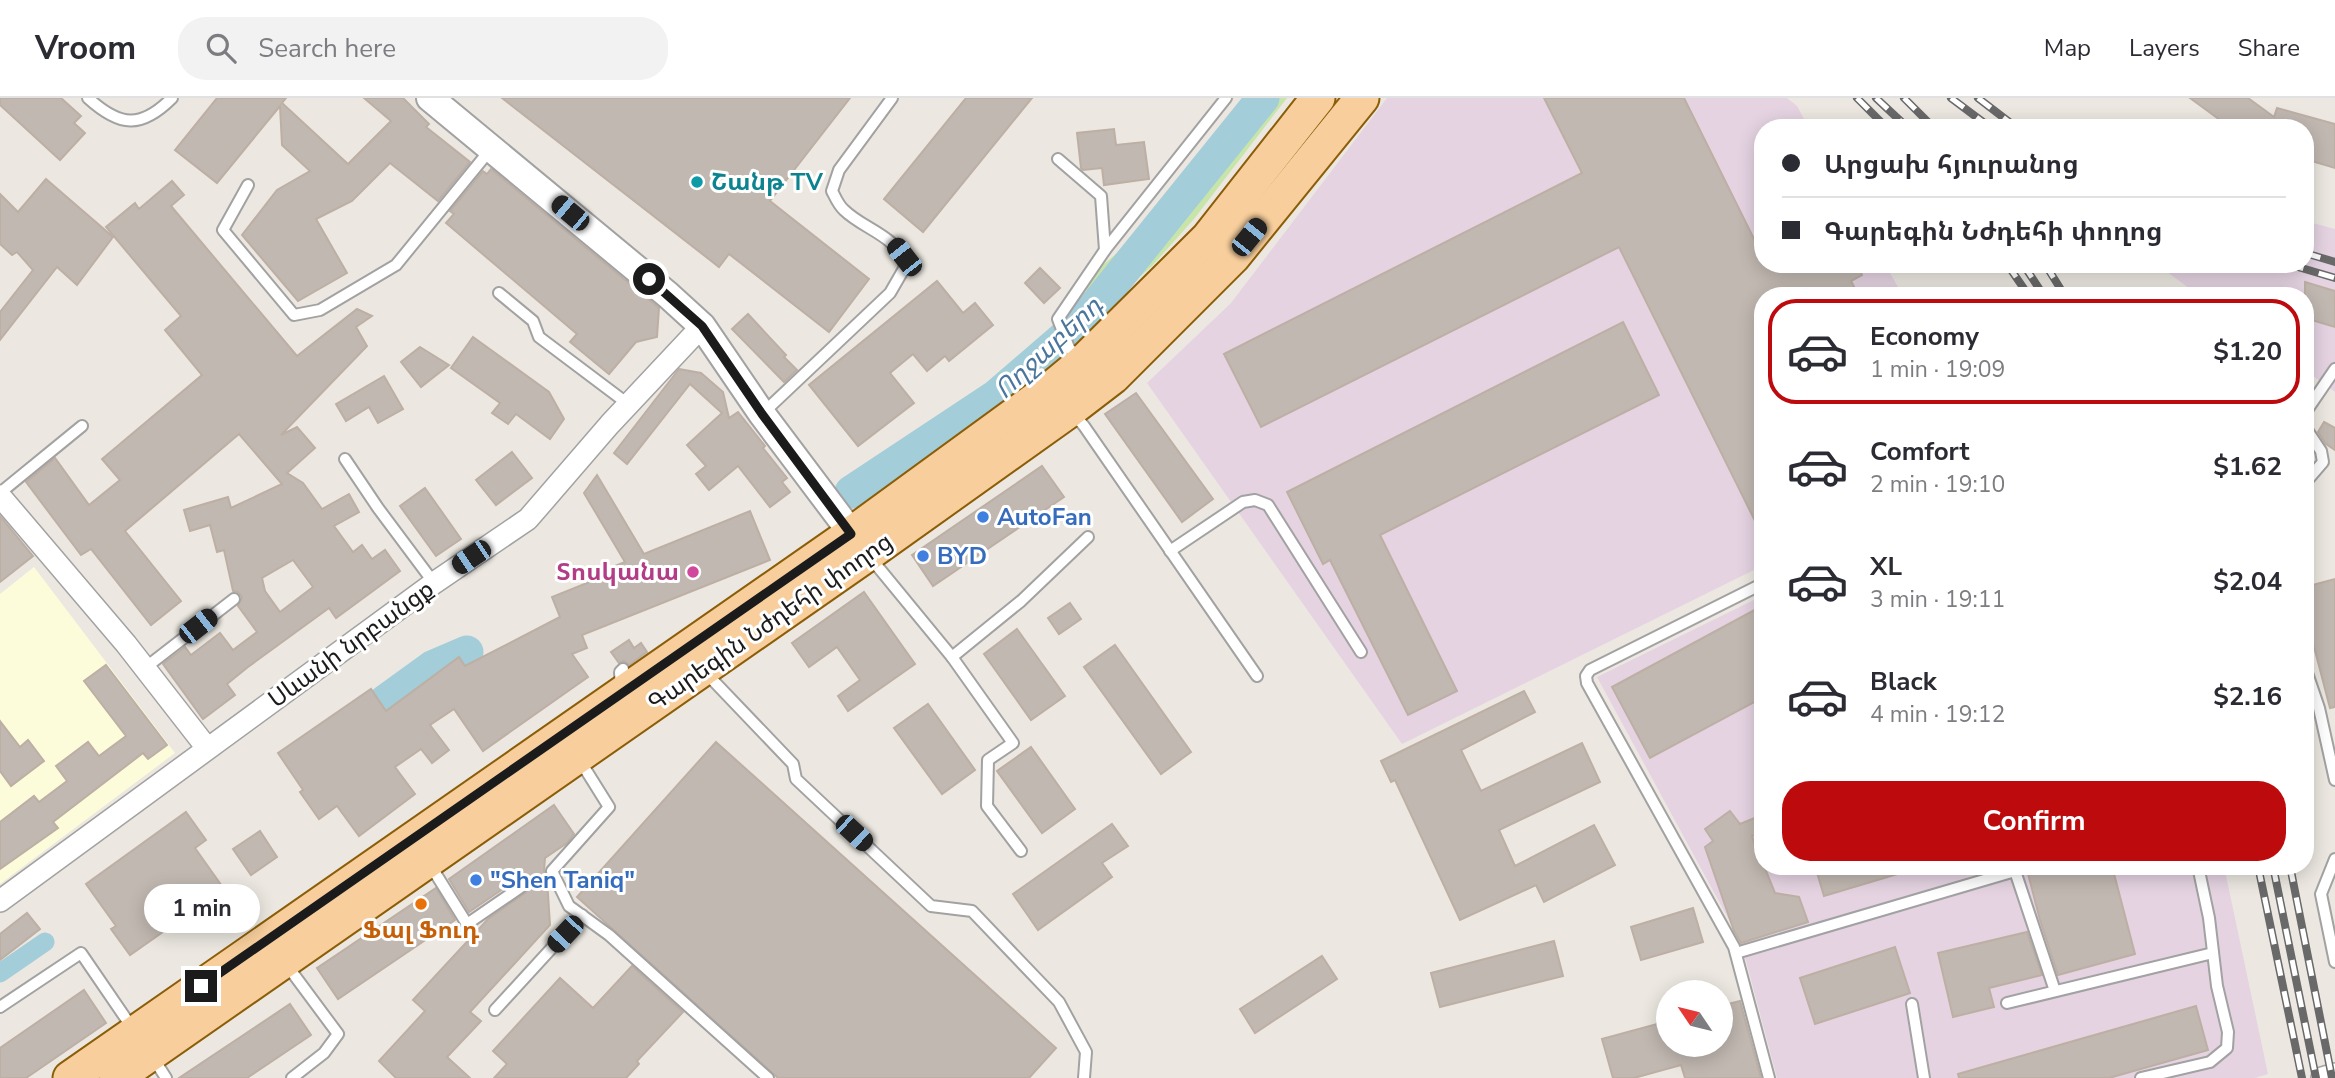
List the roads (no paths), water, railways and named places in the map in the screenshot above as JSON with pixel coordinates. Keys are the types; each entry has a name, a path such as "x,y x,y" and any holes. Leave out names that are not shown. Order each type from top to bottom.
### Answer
{"main road":[{"name":"Գարեգին Նժդեհի փողոց","path":"1062,398 1074,353 1221,247 1318,98"},
{"name":"Գարեգին Նժդեհի փողոց","path":"116,1078 578,756 680,660 859,544 1062,398 1113,377 1221,247 1362,98"},
{"name":"Գարեգին Նժդեհի փողոց","path":"70,1078 151,1055 622,682 680,660"}],"street":[{"path":"430,98 702,326 762,414 859,544"},
{"name":"Սևանի նրբանցք","path":"0,901 434,583 528,519 628,404 702,326"},
{"path":"0,495 145,668 206,748"},
{"path":"2322,1078 2335,1074"}],"lane":[{"path":"88,98 110,116 134,121 153,116 172,98"},
{"path":"762,414 890,293 905,267 904,257 894,244 843,210 832,191 839,170 892,98"},
{"path":"1074,353 1058,319 1105,250 1226,98"},
{"path":"248,185 223,230 294,315 320,310 396,265 491,148"},
{"path":"1058,159 1101,196 1105,250"},
{"path":"499,293 533,321 538,337 628,404"},
{"path":"2314,400 2335,369"},
{"path":"1062,398 1258,676"},
{"path":"0,495 82,426"},
{"path":"2314,440 2321,451 2323,462 2314,472"},
{"path":"345,459 434,583"},
{"path":"1170,551 1243,502 1255,500 1268,505 1361,652"},
{"path":"952,657 1021,601 1088,537"},
{"path":"859,544 952,657 1013,743 988,760 987,806 1021,851"},
{"path":"1754,588 1590,670 1586,676 1587,683 1736,953 1769,1078"},
{"path":"145,668 234,599"},
{"path":"680,660 793,764 796,779 931,906 972,911 1059,1002 1086,1052 1084,1078"},
{"path":"2314,693 2335,780"},
{"path":"578,756 608,807 552,871 569,906 609,935 768,1078"},
{"path":"428,861 467,924 522,887"},
{"path":"2334,864 2321,894 2335,962"},
{"path":"1736,953 1994,875"},
{"path":"2016,875 2055,991"},
{"path":"2141,1078 2210,1062 2227,1048 2228,1032 2217,986 2209,918 2200,875"},
{"path":"495,1010 582,915"},
{"path":"0,1007 81,953 151,1055"},
{"path":"2007,1003 2213,953"},
{"path":"284,961 338,1034 324,1054 292,1078"},
{"path":"1912,1004 1924,1078"}],"waterway":[{"name":"Ողջաբերդ","path":"851,492 996,396 1083,321 1263,98"},
{"name":"Ողջաբերդ","path":"385,701 432,667 467,652"},
{"path":"0,973 45,942"}],"railway":[{"path":"1857,98 1878,119"},
{"path":"1876,98 1898,119"},
{"path":"1904,98 1925,119"},
{"path":"1951,98 1979,119"},
{"path":"1978,98 2005,119"},
{"path":"2314,256 2335,262"},
{"path":"2314,272 2335,278"},
{"path":"2013,273 2023,287"},
{"path":"2029,273 2038,287"},
{"path":"2051,273 2059,287"},
{"path":"2260,875 2302,1078"},
{"path":"2275,875 2316,1078"},
{"path":"2292,875 2332,1078"}],"place":[{"name":"Շանթ TV","path":"697,182"},
{"name":"AutoFan","path":"983,517"},
{"name":"BYD","path":"923,556"},
{"name":"Տոսկանա","path":"693,572"},
{"name":"\"Shen Taniq\"","path":"476,880"},
{"name":"Ֆալ Ֆուդ","path":"421,904"}]}
